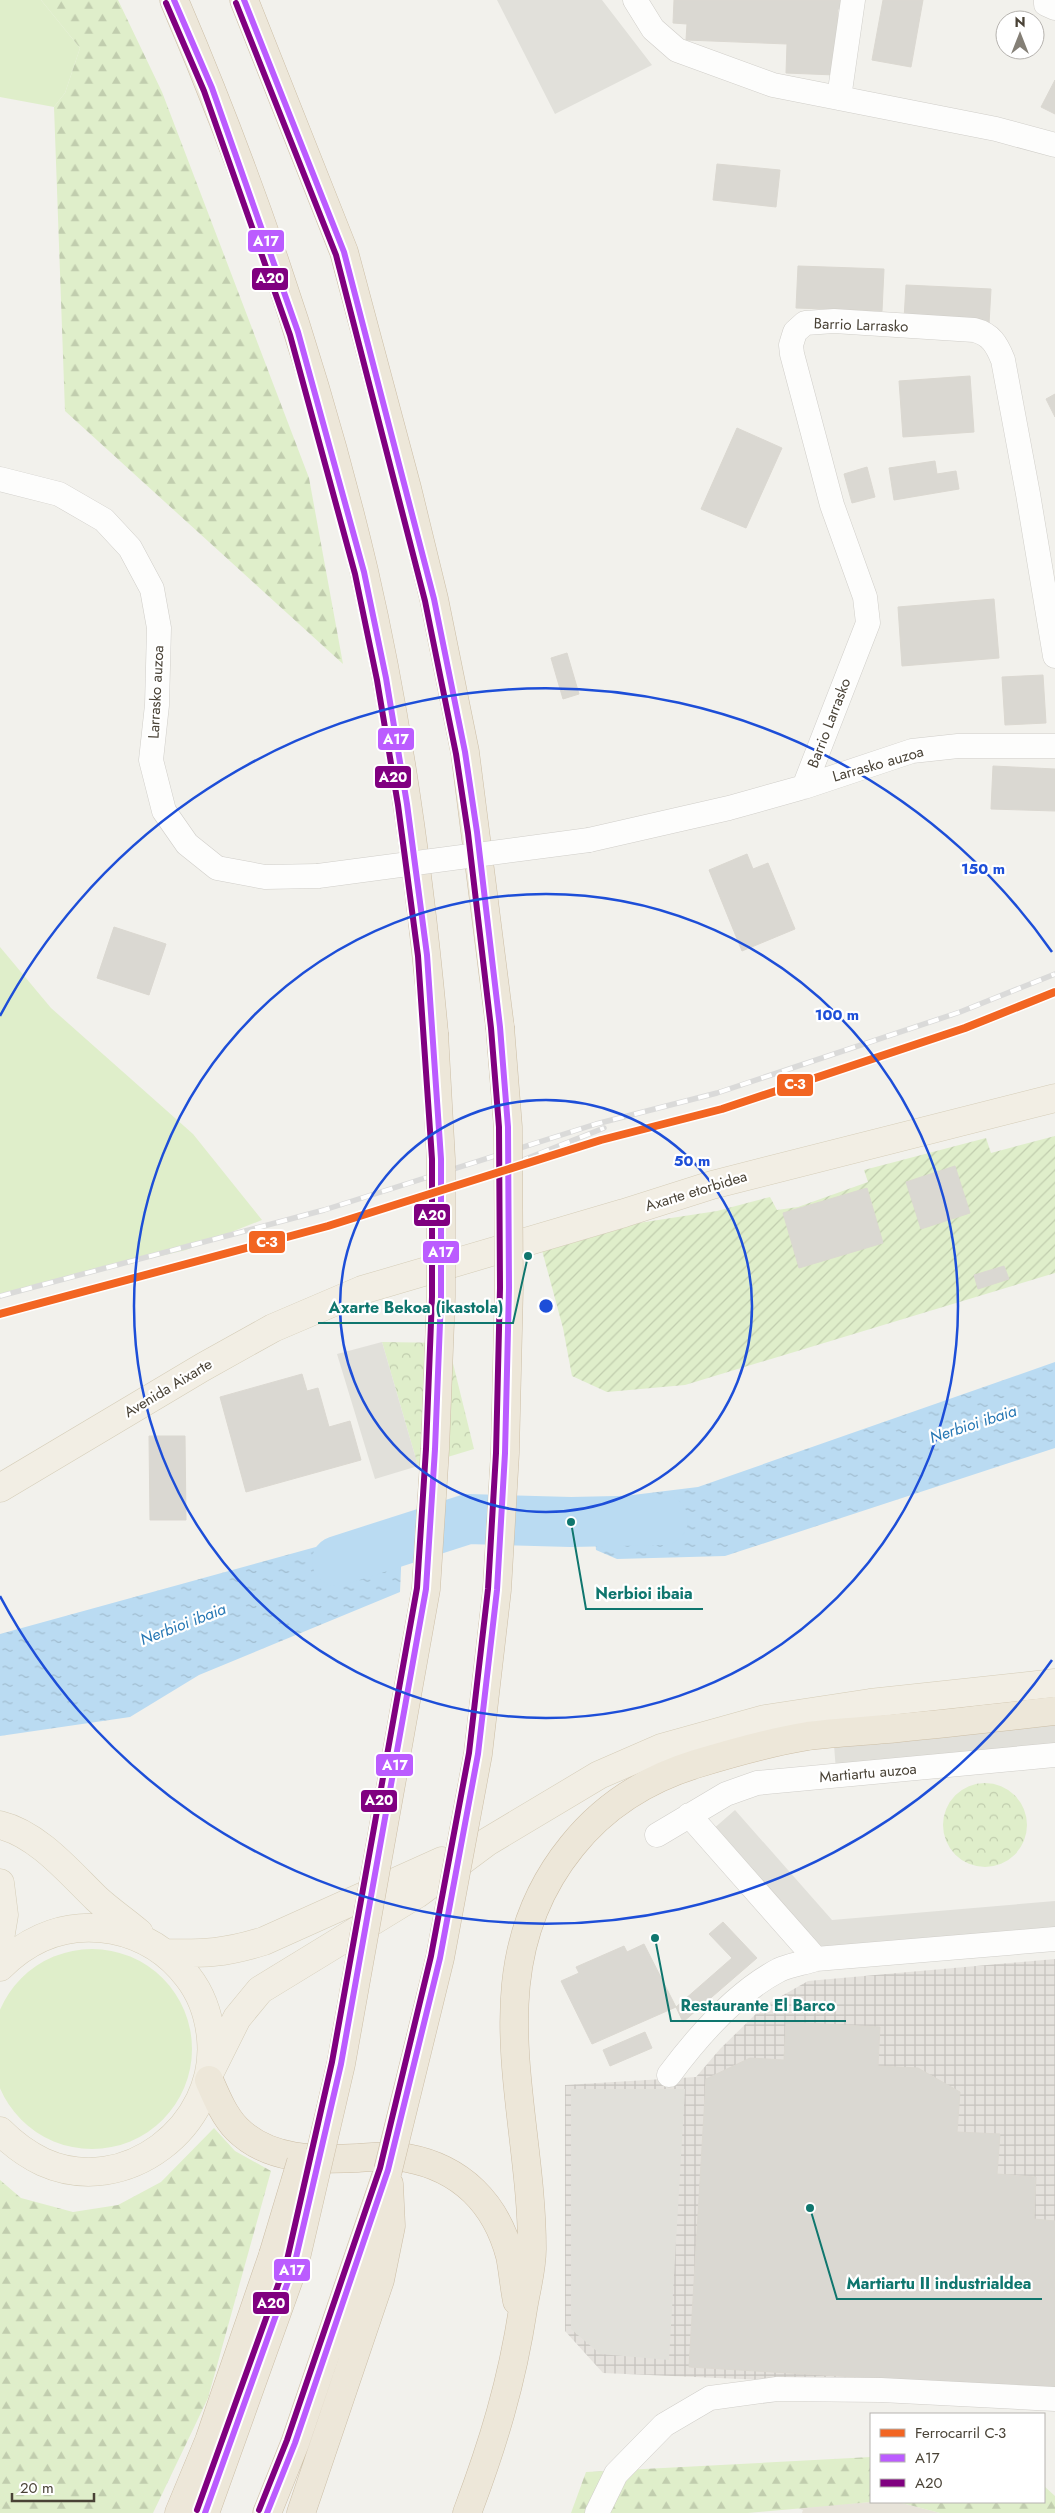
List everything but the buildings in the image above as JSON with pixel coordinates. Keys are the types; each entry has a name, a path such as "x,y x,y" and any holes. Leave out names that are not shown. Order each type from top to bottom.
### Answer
{"highway":[{"path":"174,0 219,106 298,332 364,572 386,678 407,804 427,955 434,1033 441,1160 441,1297 435,1449 426,1589 341,2064 317,2107 284,2258 204,2513"},
{"path":"244,0 344,252 407,488 434,599 465,752 500,1027 508,1127 509,1288 505,1453 497,1590 478,1754 442,1949 388,2170 294,2443 267,2513"},
{"path":"468,2513 504,2407 521,2325 532,2252 525,2134 516,2083 514,1988 522,1942 538,1899 557,1864 585,1830 609,1808 636,1789 693,1764 806,1737 1055,1711"},
{"path":"210,2075 221,2105 236,2128 254,2142 285,2155 321,2160 406,2157 448,2172 474,2189 485,2201 496,2219 507,2250 521,2325"},
{"path":"301,2513 380,2280 391,2226 388,2170"},
{"path":"179,2513 284,2258"}],"main road":[{"name":"Axarte etorbidea","path":"341,1299 362,1290 624,1213 712,1185 1055,1098"},
{"name":"Avenida Aixarte","path":"0,1488 202,1367 273,1328 341,1299"},
{"path":"0,2131 18,2148 44,2162 73,2170 102,2170 131,2164 158,2151 180,2131 198,2107 210,2075 237,2018 260,1990 314,1955 417,1894 487,1842 599,1775 661,1748 765,1719 860,1704 1055,1683"},
{"path":"0,1825 41,1846 75,1875 98,1900 159,1949 194,1985 204,2005 210,2026 212,2048 210,2075"},
{"path":"0,1967 14,1952 40,1938 68,1928 98,1927 127,1932 159,1949 209,1954 239,1949 264,1941 487,1842"},
{"path":"0,1883 4,1915 0,1939"}],"street":[{"path":"635,0 653,29 677,50 773,85 996,129 1055,145"},
{"path":"839,98 853,0"},
{"name":"Barrio Larrasko","path":"804,787 868,622 865,597 832,505 792,354 791,345 795,332 806,323 834,321 974,330 983,332 997,344 1003,360 1055,656"},
{"name":"Larrasko auzoa","path":"0,479 59,494 104,520 130,548 152,589 159,628 157,705 151,760 164,810 188,844 217,868 265,877 318,876 589,840 729,808 804,787 912,751 958,746 1055,746"},
{"name":"Martiartu auzoa","path":"656,1835 726,1794 757,1783 1055,1755"},
{"path":"689,1815 816,1959"},
{"path":"669,2075 690,2047 745,1992 780,1970 816,1959 1055,1939"},
{"path":"597,2513 616,2474 664,2425 710,2398 777,2389 881,2390 1055,2399"}],"shaded area":[{"path":"497,0 602,0 652,65 555,114"},
{"path":"382,1342 418,1466 375,1479 337,1354"},
{"path":"1055,1722 1055,1748 836,1771 834,1745"},
{"path":"735,1810 832,1920 1055,1901 1055,1927 822,1948 712,1830"},
{"path":"1055,1959 1055,2393 603,2373 565,2331 565,2085 696,2077 720,2049 764,2006 808,1981"},
{"path":"571,2089 685,2089 669,2360 600,2354 571,2329"},
{"path":"870,2502 902,2503 940,2513 802,2513 803,2510 795,2507"}],"green space":[{"path":"0,0 41,0 80,48 65,93 54,107 0,97"},
{"path":"41,0 118,0 162,92 309,478 343,664 65,411 54,107 65,93 80,48"},
{"path":"0,947 51,1008 193,1134 262,1220 186,1250 0,1294"},
{"path":"1055,1136 1055,1273 685,1385 607,1392 572,1376 563,1328 540,1243 632,1224 717,1211 770,1197 777,1210 798,1207 868,1182 864,1170 986,1138 991,1153"},
{"path":"382,1342 448,1343 474,1449 418,1466"},
{"path":"985,1783 1008,1790 1020,1802 1027,1825 1020,1848 1008,1860 985,1867 962,1860 950,1848 943,1825 950,1802 962,1790"},
{"path":"82,1949 102,1949 130,1956 148,1966 163,1978 175,1993 185,2011 192,2039 192,2059 188,2078 175,2105 163,2120 148,2132 121,2145 102,2149 82,2149 54,2142 36,2132 21,2120 9,2105 -1,2087 -1,2011 9,1993 21,1978 36,1966 63,1953"},
{"path":"214,2128 235,2151 271,2171 208,2398 153,2513 0,2513 0,2180 21,2198 73,2212 118,2205 161,2182"},
{"path":"870,2457 870,2502 748,2513 571,2513 586,2472"},
{"path":"1045,2487 1055,2496 1055,2513 940,2513 902,2503 1045,2503"}],"water":[{"path":"1055,1362 1055,1448 725,1556 617,1559 596,1550 592,1500 698,1487"},
{"path":"403,1523 400,1592 199,1675 130,1717 0,1736 0,1634"}],"waterway":[{"name":"Nerbioi ibaia","path":"337,1561 468,1519 571,1522 663,1520"}],"railway":[{"path":"0,1296 324,1210 596,1124 717,1093 960,1012 1055,974"},
{"path":"457,1186 604,1128"}],"rail line":[{"name":"C-3","path":"0,1314 328,1226 601,1140 722,1109 965,1028 1055,992"}],"transit line":[{"name":"A17","path":"174,0 212,88 298,332 364,572 386,678 407,804 427,955 441,1159 441,1297 435,1449 426,1589 341,2064 295,2262 205,2513"},
{"name":"A17","path":"244,0 344,252 434,599 465,752 477,832 500,1027 508,1127 509,1288 505,1453 497,1590 478,1754 440,1958 388,2170 295,2443 267,2513"},
{"name":"A20","path":"166,3 204,91 290,335 355,574 377,680 398,805 418,956 432,1159 432,1297 426,1449 417,1588 332,2062 287,2260 197,2510"},
{"name":"A20","path":"236,3 336,255 425,601 456,754 468,833 491,1028 499,1127 500,1288 496,1453 488,1589 469,1753 431,1956 380,2168 287,2440 259,2510"}],"place":[{"name":"Axarte Bekoa (ikastola)","path":"528,1256"},
{"name":"Nerbioi ibaia","path":"571,1522"},
{"name":"Restaurante El Barco","path":"655,1938"},
{"name":"Martiartu II industrialdea","path":"810,2208"}]}
